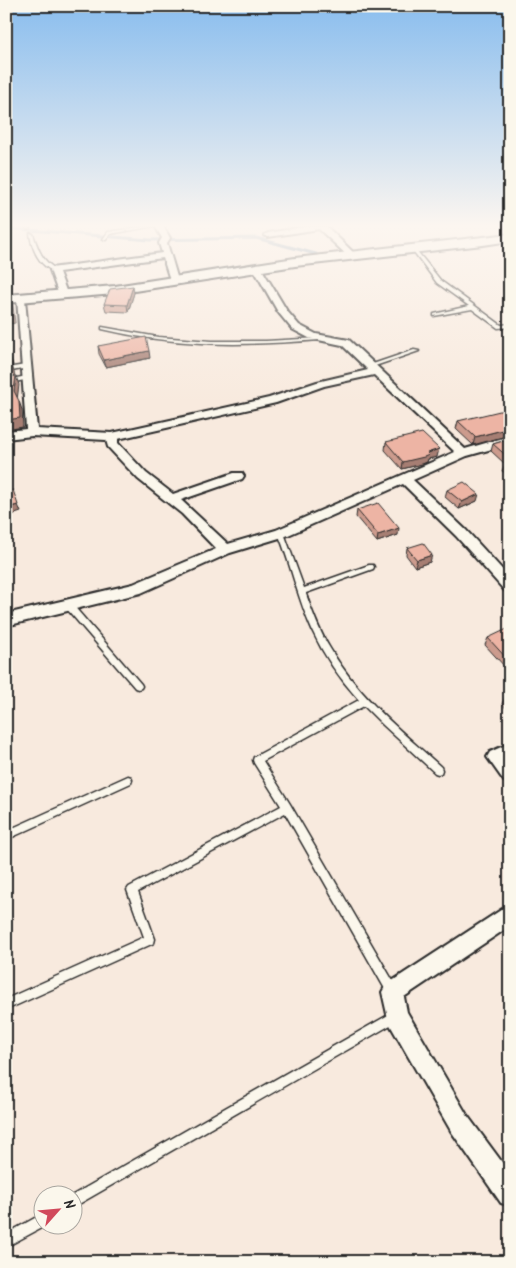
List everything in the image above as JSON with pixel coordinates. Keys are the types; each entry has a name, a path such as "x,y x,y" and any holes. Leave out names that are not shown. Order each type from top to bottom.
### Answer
{"main road":[{"path":"6,299 64,296 138,285"}],"street":[{"path":"60,285 64,296"},
{"path":"268,285 292,324 301,332 320,339 344,342 463,453"},
{"path":"20,299 32,432"},
{"path":"6,435 32,432 112,437 272,401 374,368"},
{"path":"112,437 112,444 142,476 187,511 225,550"},
{"path":"6,620 136,589 225,550 281,534 463,453 510,440"},
{"path":"171,499 238,476"},
{"path":"405,479 461,533 510,586"},
{"path":"510,750 496,757 510,775"},
{"path":"510,914 393,992 397,1015 459,1122 510,1194"}],"lane":[{"path":"443,285 500,327 510,325"},
{"path":"436,315 473,308"},
{"path":"104,328 195,342 238,344 320,339"},
{"path":"374,368 416,351"},
{"path":"6,370 26,367"},
{"path":"6,382 27,378"},
{"path":"281,534 317,631 333,662 363,702 438,770"},
{"path":"302,591 371,567"},
{"path":"70,606 138,686"},
{"path":"363,702 257,760 287,807 393,992"},
{"path":"6,836 128,780"},
{"path":"6,1005 150,939 132,890 287,807"},
{"path":"82,1196 397,1015"},
{"path":"6,1241 32,1226"}],"building":[{"path":"133,286 127,305 104,304 110,289"},
{"path":"6,297 10,297 12,315 8,315 8,321 6,321"},
{"path":"146,337 149,351 104,360 98,346"},
{"path":"11,363 12,367 6,369 6,364"},
{"path":"16,376 14,391 19,401 20,418 6,420 6,377"},
{"path":"504,410 510,414 510,428 475,437 458,421"},
{"path":"422,433 439,449 427,453 429,455 424,457 403,462 386,442"},
{"path":"510,439 510,459 493,444"},
{"path":"464,482 479,494 462,502 447,490"},
{"path":"13,490 18,505 6,508 6,492"},
{"path":"378,503 399,528 378,535 357,510"},
{"path":"423,543 432,555 417,560 407,548"},
{"path":"507,629 510,631 509,661 488,638"},
{"path":"510,695 510,702 505,697"}]}
